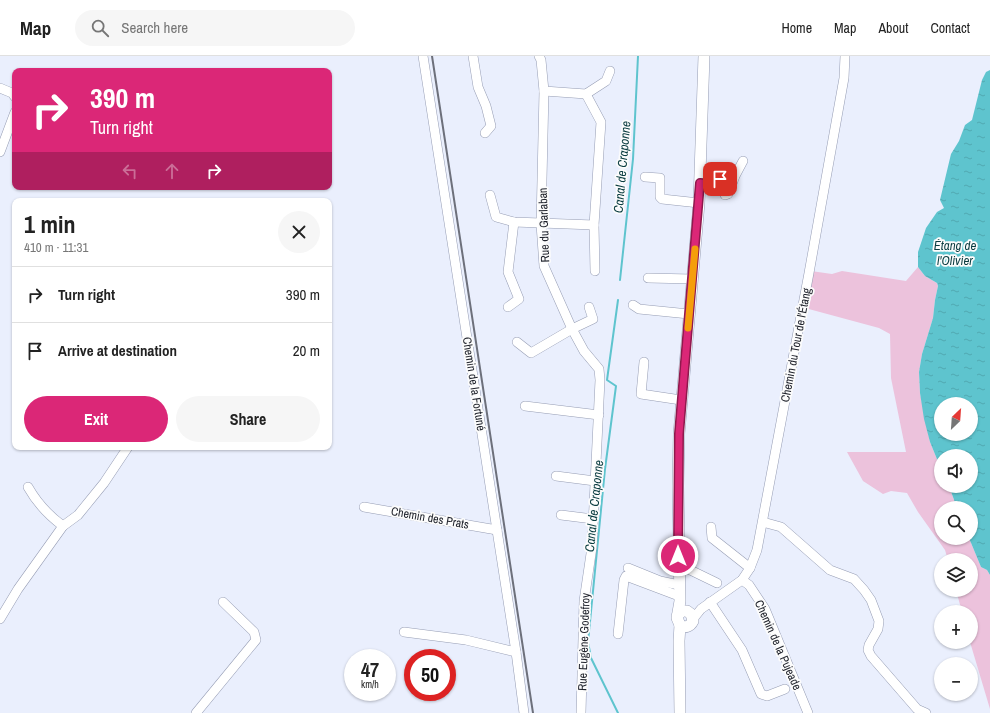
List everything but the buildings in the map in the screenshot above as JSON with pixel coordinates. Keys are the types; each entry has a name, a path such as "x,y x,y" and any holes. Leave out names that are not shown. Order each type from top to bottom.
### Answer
{"main road":[{"path":"680,713 683,613 678,566 678,461 681,400 699,203 704,56"}],"street":[{"name":"Chemin de la Fortuné","path":"423,56 516,652 524,713"},
{"path":"473,56 478,87 486,106 491,126 486,133"},
{"name":"Rue du Garlaban","path":"539,56 541,60 544,91 541,224 544,266 572,329 584,351 599,369 600,380"},
{"name":"Chemin du Tour de l'Étang","path":"683,613 701,609 742,580 750,568 758,550 844,78 845,56"},
{"path":"544,91 586,94 606,81 610,71"},
{"path":"0,88 12,93"},
{"path":"586,94 601,122 594,225 595,271"},
{"path":"0,152 12,120"},
{"path":"700,183 711,184 718,181 723,169 727,168 729,169 729,172 724,193 725,195 728,194 743,161"},
{"path":"645,177 660,178 660,197 662,199 699,203"},
{"path":"490,195 496,218 514,222 541,224 594,225"},
{"path":"508,306 519,299 508,272 514,222"},
{"path":"648,278 692,279"},
{"path":"633,305 639,309 689,314"},
{"path":"517,342 531,353 572,329 593,319 589,307"},
{"path":"644,362 641,394 681,400"},
{"name":"Rue Eugène Godefroy","path":"581,713 584,601 590,562 600,380"},
{"path":"525,406 599,415"},
{"path":"0,618 62,526 78,515 104,483 126,450"},
{"path":"556,476 595,481"},
{"path":"28,487 36,500 52,518 62,526"},
{"name":"Chemin des Prats","path":"364,506 497,530"},
{"path":"561,515 593,519"},
{"path":"763,522 781,527 830,570 854,579 864,590 871,600 879,621 878,629 869,645 868,650 871,656 917,708 926,713"},
{"path":"710,527 712,538 750,568"},
{"path":"678,566 684,567 717,583"},
{"path":"628,568 660,581 683,613"},
{"path":"618,634 624,580 626,576 683,613"},
{"name":"Chemin de la Pujeade","path":"742,580 749,585 764,609 808,713"},
{"path":"196,713 256,640 254,632 222,602"},
{"path":"710,602 742,650 761,694 767,696 786,689"},
{"path":"404,632 466,640 516,652"}],"shaded area":[{"path":"918,267 925,276 937,283 938,286 933,318 922,354 919,372 920,393 930,442 934,452 934,493 952,493 954,501 934,501 934,535 907,493 891,491 883,494 863,481 847,452 906,452 891,378 890,334 879,328 805,308 811,271 832,274 842,271 906,281"},
{"path":"941,545 972,545 975,553 946,553"},
{"path":"978,560 981,567 987,570 990,575 990,709 978,669 978,657 974,657 972,649 978,649 978,605 960,605 958,597 978,597"}],"water":[{"name":"Étang de l'Olivier","path":"990,70 990,575 987,570 981,567 978,560 978,553 975,553 972,545 978,545 978,501 954,501 952,493 978,493 978,449 934,449 934,452 924,419 920,393 919,372 922,354 933,318 938,286 937,283 925,276 918,267 918,252 926,228 937,212 944,208 940,200 951,154 959,141 965,125 972,120 982,80 986,72"}],"waterway":[{"name":"Canal de Craponne","path":"620,280 633,159 638,56"},
{"name":"Canal de Craponne","path":"618,300 607,380 616,386 605,469 588,642 591,658 618,713"}],"railway":[{"path":"432,56 533,713"}],"slow traffic":[{"path":"688,328 695,249"}],"route":[{"path":"678,556 678,461 681,400 700,183 711,184 720,179"}]}
